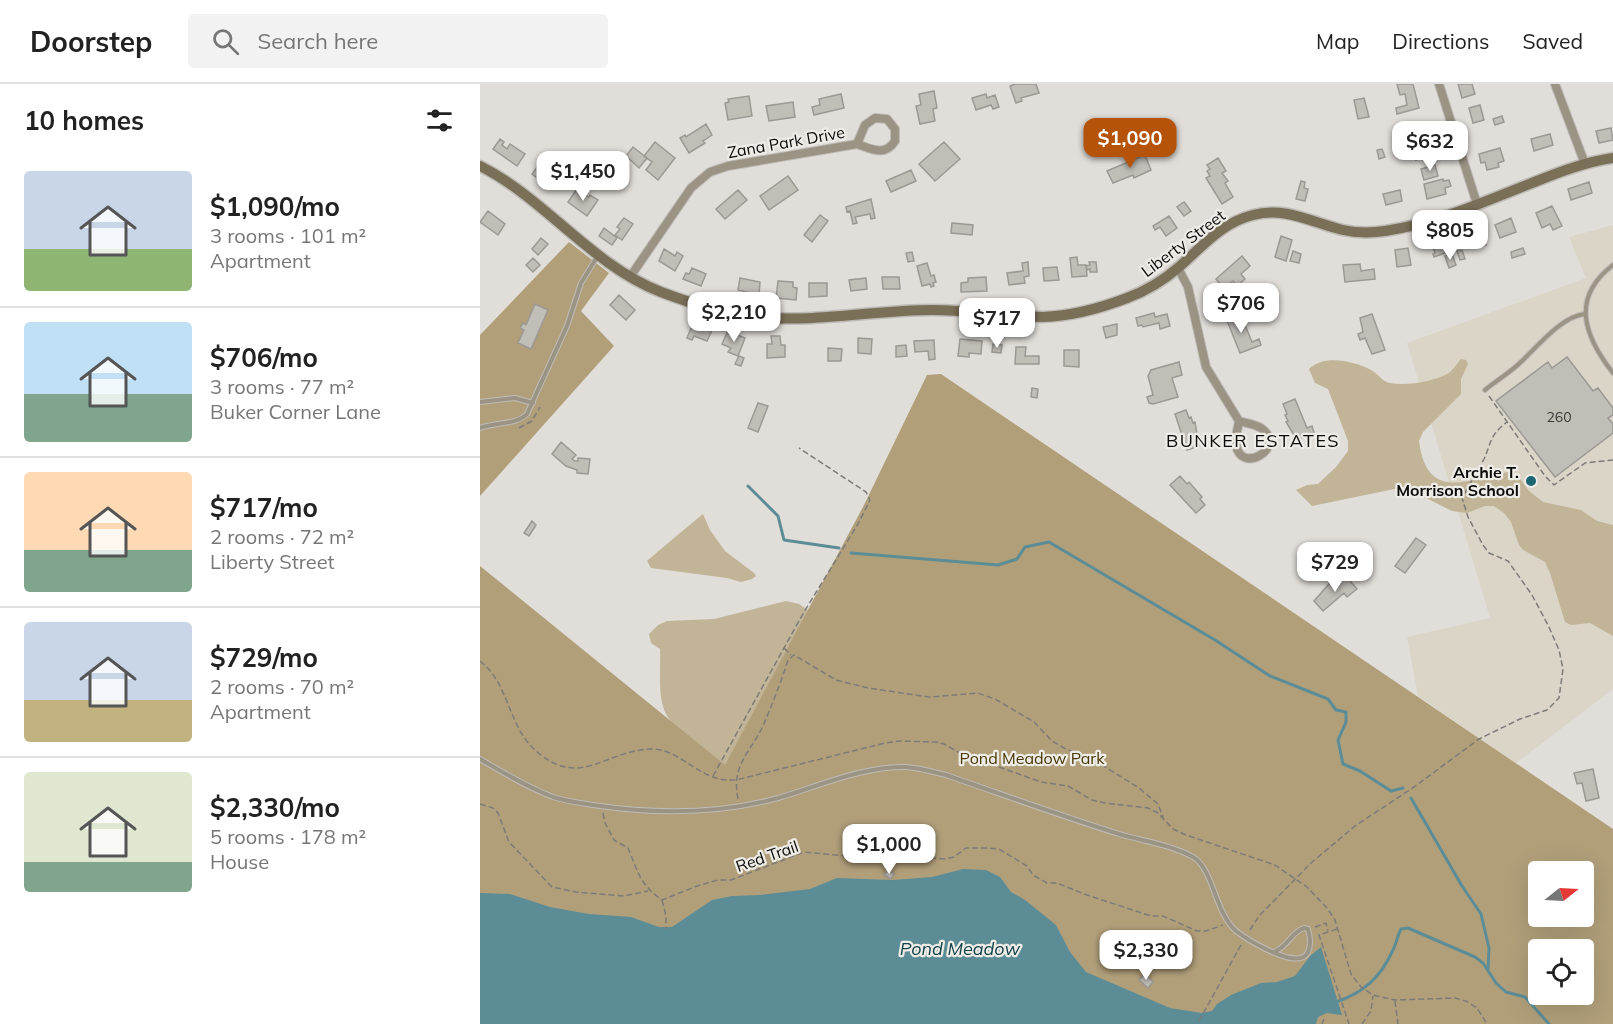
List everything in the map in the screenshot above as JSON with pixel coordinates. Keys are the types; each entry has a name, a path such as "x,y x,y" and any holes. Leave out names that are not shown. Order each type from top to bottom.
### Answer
{"main road":[{"name":"Liberty Street","path":"480,166 522,192 630,277 676,297 731,314 756,318 785,318 933,310 1039,317 1077,312 1123,300 1152,286 1178,268 1223,227 1255,214 1269,212 1292,214 1341,230 1366,233 1411,226 1585,164 1613,158"}],"street":[{"path":"1439,84 1477,204"},
{"path":"1555,84 1585,164"},
{"path":"875,118 887,119 895,129 895,141 885,150 876,151 857,144 865,125 875,118"},
{"name":"Zana Park Drive","path":"630,277 691,188 710,172 728,166 857,144"},
{"path":"1178,268 1188,287 1206,367 1239,421 1260,427 1267,435 1267,449 1259,457 1248,458 1238,451 1235,441 1239,421"}],"lane":[{"path":"480,428 493,423 520,419 527,414 569,319 581,284 599,254"},
{"path":"1613,265 1593,286 1585,314 1594,348 1613,373"},
{"path":"1485,390 1521,362 1533,347 1554,331 1575,316 1585,314"},
{"path":"480,402 515,398 533,403"},
{"path":"480,759 521,783 554,797 602,806 653,811 703,810 739,806 878,770 920,768 1118,834 1189,855 1202,864 1229,924 1245,937 1274,952 1295,960 1303,958 1307,953 1310,944 1308,929 1297,930 1284,947 1274,952"}],"path":[{"path":"1485,390 1554,485 1585,463 1613,460"},
{"path":"1296,878 1326,849 1355,826 1414,787 1479,739 1520,719 1547,710 1559,698 1563,669 1559,650 1543,615 1513,567 1505,558 1489,553 1483,545 1468,517 1462,498 1483,460 1491,437 1507,422"},
{"path":"713,777 804,612 858,524 870,500 866,492 799,448"},
{"path":"784,648 792,656 799,657 836,680 868,688 929,697 978,693 995,699 1029,718 1052,741 1094,759 1139,788 1158,804 1164,821"},
{"path":"739,806 736,780 738,768 747,750 758,736 788,660 792,656"},
{"path":"480,661 496,678 523,734 533,748 547,759 564,767 585,768 630,752 653,748 664,751 713,777 736,780 885,743 936,742 1041,782 1068,786 1092,800 1148,808 1158,813 1173,829 1186,835 1275,865 1318,896 1331,914 1351,974 1369,993 1395,1000 1455,998 1466,1001 1477,1008 1487,1024"},
{"path":"480,804 493,808 498,813 509,842 552,887 576,892 624,896 648,891"},
{"path":"602,806 610,835 628,848 634,868 648,891 662,900 666,929"},
{"name":"Red Trail","path":"662,900 697,886 731,879 804,852 856,857 871,861 926,857 945,859 966,848 988,848 999,849 1027,866 1033,875 1047,883 1057,883 1150,916 1163,916 1197,931 1206,931 1229,924"},
{"path":"1308,929 1326,924 1328,932"},
{"path":"1337,929 1319,935 1349,1024"},
{"path":"1362,1024 1371,1011 1373,995"},
{"path":"1395,1000 1398,1024"},
{"path":"1199,1021 1202,1013"},
{"path":"1322,1024 1324,1019"}],"shaded area":[{"name":"Archie T. Morrison School","path":"1613,225 1613,689 1516,763 1418,696 1407,637 1490,618 1407,343 1586,278 1569,237"},
{"path":"1461,359 1466,360 1468,364 1461,379 1461,394 1423,432 1419,441 1423,460 1430,473 1440,480 1463,482 1508,472 1521,480 1529,491 1543,502 1581,510 1597,521 1613,525 1613,636 1590,623 1571,625 1565,622 1545,562 1523,550 1511,522 1494,506 1485,506 1467,513 1452,511 1404,487 1312,506 1296,490 1307,485 1318,484 1336,467 1348,451 1348,441 1328,389 1315,383 1309,369 1315,364 1339,360 1373,371 1387,382 1412,384 1436,379 1449,373"},
{"path":"703,514 710,530 725,551 756,576 741,582 727,578 651,568 647,561"},
{"path":"786,601 799,604 808,610 806,617 725,766 684,734 666,714 660,691 660,649 651,643 649,634 658,625 667,621 714,619"}],"green space":[{"path":"569,242 609,273 581,311 614,346 480,496 480,335"},
{"name":"Pond Meadow Park","path":"941,374 1613,829 1613,1024 480,1024 480,566 725,765 863,507 927,375"}],"water":[{"name":"Pond Meadow","path":"963,869 986,870 1000,877 1011,892 1025,900 1056,925 1070,952 1086,972 1170,1008 1202,1013 1212,1011 1217,1004 1231,995 1261,983 1277,982 1295,976 1310,956 1321,947 1342,1015 1327,1013 1318,1017 1316,1024 480,1024 480,893 510,894 550,907 589,914 631,917 659,927 672,927 712,900 732,896 810,889 837,878 893,880 932,877"}],"building":[{"path":"1036,84 1039,93 1021,98 1022,101 1016,103 1010,86"},
{"path":"1397,84 1413,84 1419,108 1397,114 1396,108 1407,105 1405,94 1400,95"},
{"path":"1458,84 1472,84 1475,94 1462,98"},
{"path":"934,91 937,108 933,109 935,121 920,124 916,106 921,105 919,94"},
{"path":"841,94 844,108 814,115 812,107 820,105 819,99"},
{"path":"986,94 987,98 995,95 999,107 993,109 991,105 976,110 972,98"},
{"path":"749,96 752,116 728,120 725,103 729,102 728,99"},
{"path":"1364,98 1369,117 1358,119 1354,100"},
{"path":"793,102 795,117 769,121 766,106"},
{"path":"1480,105 1484,120 1473,123 1469,108"},
{"path":"1502,116 1504,122 1495,125 1493,119"},
{"path":"706,124 712,135 703,141 705,143 689,153 680,138 685,135 686,137"},
{"path":"1611,128 1613,140 1599,143 1596,131"},
{"path":"1550,134 1553,145 1534,151 1531,139"},
{"path":"500,139 504,142 502,145 507,149 510,144 525,154 517,166 493,149"},
{"path":"1097,141 1102,154 1099,156 1094,142"},
{"path":"1404,141 1407,149 1398,152 1395,144"},
{"path":"655,142 675,158 658,180 646,170 652,162 644,156"},
{"path":"944,142 960,159 935,181 919,164"},
{"path":"1426,142 1432,155 1416,160 1412,147"},
{"path":"633,147 647,158 639,168 626,156"},
{"path":"1500,148 1504,161 1498,163 1499,167 1487,170 1485,162 1481,163 1479,154"},
{"path":"1382,149 1385,157 1379,159 1377,150"},
{"path":"546,155 552,160 547,167 556,173 547,185 532,174"},
{"path":"1145,155 1151,170 1134,178 1133,175 1113,183 1107,171"},
{"path":"1218,158 1226,171 1222,173 1228,181 1225,183 1233,197 1222,204 1206,178 1210,176 1207,171 1210,169 1207,165"},
{"path":"1435,165 1438,176 1424,180 1421,169"},
{"path":"911,170 916,181 891,192 886,181"},
{"path":"788,176 798,190 769,210 760,196"},
{"path":"1443,179 1443,181 1449,180 1451,186 1445,188 1446,194 1427,199 1424,184"},
{"path":"1301,181 1305,182 1304,188 1308,189 1305,201 1296,199"},
{"path":"1589,182 1592,193 1571,200 1568,189"},
{"path":"577,189 598,200 587,216 568,202"},
{"path":"738,190 747,200 725,219 716,209"},
{"path":"1400,190 1402,201 1386,205 1383,194"},
{"path":"871,199 875,218 871,219 870,214 855,217 857,223 853,224 850,211 847,212 846,207"},
{"path":"1184,202 1191,211 1184,216 1177,207"},
{"path":"1552,206 1562,226 1553,230 1550,224 1542,228 1536,213"},
{"path":"488,211 505,224 498,235 480,222"},
{"path":"820,215 828,221 812,242 804,235"},
{"path":"1169,216 1177,228 1166,236 1160,227 1155,230 1153,226"},
{"path":"624,218 633,224 622,240 615,235 620,229 617,227"},
{"path":"1511,218 1516,232 1500,238 1495,225"},
{"path":"952,223 973,225 972,235 951,233"},
{"path":"604,228 617,238 612,245 599,236"},
{"path":"1480,229 1486,245 1479,247 1477,243 1462,248 1458,237"},
{"path":"1281,236 1292,240 1286,261 1275,257"},
{"path":"1443,237 1448,252 1434,257 1431,242"},
{"path":"541,238 548,244 538,255 532,249"},
{"path":"1408,248 1411,265 1397,267 1395,250"},
{"path":"1523,248 1525,254 1512,258 1511,252"},
{"path":"664,249 675,256 677,252 683,256 675,271 659,261"},
{"path":"1462,250 1465,259 1460,260 1457,251"},
{"path":"1293,251 1301,254 1299,263 1290,261"},
{"path":"912,252 914,261 908,262 906,253"},
{"path":"1452,254 1456,265 1449,268 1445,256"},
{"path":"1242,256 1250,266 1241,274 1245,279 1237,286 1233,281 1224,289 1216,279"},
{"path":"1077,257 1078,265 1086,265 1087,276 1072,277 1070,258"},
{"path":"533,258 540,265 533,272 526,265"},
{"path":"1028,262 1029,276 1024,277 1025,283 1009,285 1007,273 1023,271 1022,263"},
{"path":"1089,262 1096,262 1097,272 1087,270 1086,266 1090,265"},
{"path":"927,263 931,276 934,275 936,282 931,287 930,284 922,286 917,266"},
{"path":"1360,264 1361,271 1374,269 1375,279 1345,282 1343,265"},
{"path":"1057,267 1059,280 1044,281 1043,268"},
{"path":"692,268 706,274 701,286 683,279"},
{"path":"882,277 899,277 900,289 883,289"},
{"path":"986,277 987,291 961,292 961,283 968,282 968,278"},
{"path":"740,278 760,282 759,295 738,290"},
{"path":"866,278 867,289 851,291 849,280"},
{"path":"778,281 793,282 793,287 797,288 796,300 776,298"},
{"path":"809,283 827,283 827,296 809,297"},
{"path":"1266,289 1268,294 1262,297 1259,292"},
{"path":"619,295 635,310 626,320 610,305"},
{"path":"535,304 548,310 531,349 518,343 524,330 520,328 523,323 526,325"},
{"path":"1154,313 1155,317 1167,314 1170,326 1160,329 1159,323 1138,326 1136,318"},
{"path":"1240,313 1252,342 1259,339 1261,345 1240,353 1226,318"},
{"path":"1372,314 1385,350 1372,354 1365,338 1360,340 1358,334 1363,332 1360,318"},
{"path":"1117,324 1117,335 1106,338 1103,327"},
{"path":"698,325 712,330 707,341 694,336 692,340 687,338 691,328 696,329"},
{"path":"727,333 745,338 738,356 728,352 731,348 722,344"},
{"path":"771,336 780,336 781,345 785,345 785,357 767,358 767,344 772,344"},
{"path":"858,338 872,339 871,354 858,353"},
{"path":"960,339 982,341 981,354 969,353 969,357 958,356"},
{"path":"934,340 935,359 929,360 928,351 915,352 914,341"},
{"path":"993,344 1002,345 1001,353 992,352"},
{"path":"906,345 907,356 896,357 896,346"},
{"path":"1016,347 1026,347 1025,356 1039,356 1039,364 1015,364"},
{"path":"828,348 842,349 841,361 828,361"},
{"path":"1064,350 1079,350 1079,367 1064,366"},
{"path":"739,356 744,358 741,366 735,364"},
{"path":"1567,357 1593,391 1598,388 1613,408 1613,415 1608,418 1613,424 1613,433 1555,477 1496,401 1548,362 1552,368"},
{"path":"1179,362 1182,375 1172,378 1178,397 1149,403 1147,397 1153,395 1148,376 1151,370"},
{"path":"1032,388 1038,389 1037,398 1031,397"},
{"path":"1295,399 1307,428 1312,426 1314,432 1297,440 1286,422 1288,421 1285,415 1287,414 1283,404"},
{"path":"758,403 768,406 758,432 748,428"},
{"path":"1186,410 1189,418 1191,417 1193,423 1195,422 1199,446 1187,450 1175,414"},
{"path":"561,442 576,455 572,459 575,461 578,461 578,458 590,459 588,474 577,473 577,470 566,466 552,454"},
{"path":"1180,476 1187,484 1189,482 1202,497 1200,499 1205,505 1196,513 1170,485"},
{"path":"532,521 536,525 529,536 524,533"},
{"path":"1416,538 1426,545 1405,573 1395,566"},
{"path":"1345,575 1357,589 1347,597 1344,593 1323,611 1314,601 1329,584 1337,582"},
{"path":"1593,769 1599,798 1586,801 1582,783 1577,784 1574,773"},
{"path":"888,870 894,874 891,879 884,875"},
{"path":"1145,974 1153,982 1148,988 1139,980"}],"waterway":[{"path":"748,486 778,516 784,540 839,548"},
{"path":"851,553 998,565 1017,559 1025,547 1049,542 1215,640 1270,676 1328,699 1336,710 1346,712 1346,722 1338,740 1343,764 1360,771 1391,791 1403,788"},
{"path":"1411,798 1462,886 1481,914 1489,948 1488,970"},
{"path":"1336,1002 1354,994 1376,977 1387,961 1401,929 1408,928 1475,957 1483,963 1496,983 1506,992 1525,997 1549,1024"}],"place":[{"name":"Archie T. Morrison School","path":"1531,481"}],"district":[{"name":"BUNKER ESTATES","path":"1253,440"}]}
